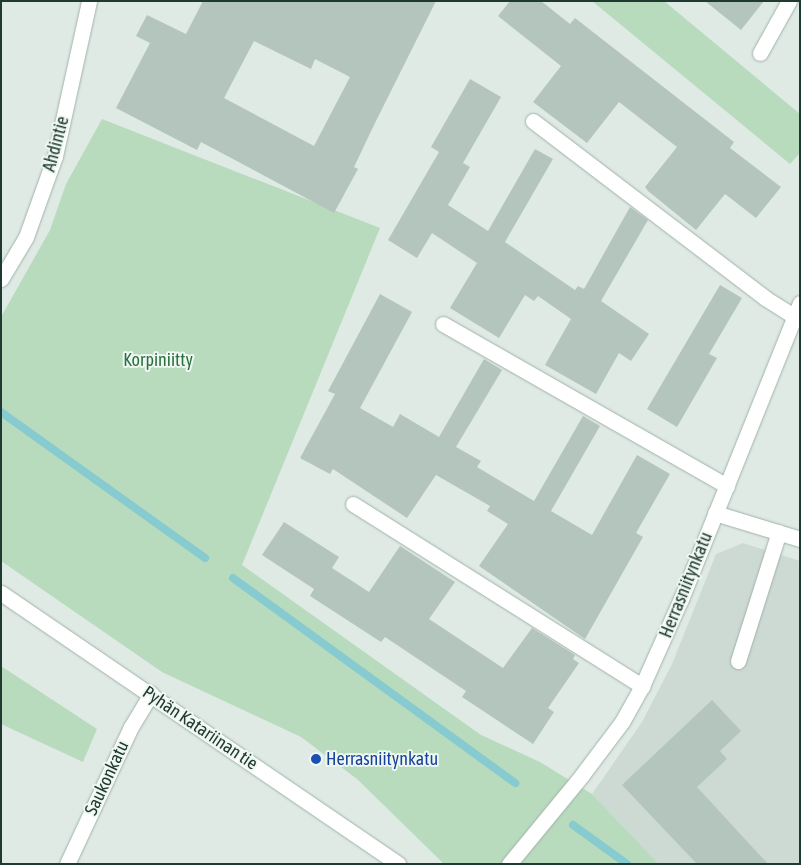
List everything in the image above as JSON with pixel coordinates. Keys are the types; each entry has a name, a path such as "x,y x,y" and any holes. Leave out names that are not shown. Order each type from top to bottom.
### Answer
{"street":[{"name":"Ahdintie","path":"1,279 26,237 55,156 90,1"},
{"path":"760,53 789,1"},
{"path":"533,121 765,298 797,310"},
{"name":"Herrasniitynkatu","path":"509,864 604,745 642,686 727,486 797,310"},
{"path":"443,324 727,486"},
{"path":"353,504 642,686"},
{"path":"715,513 800,539"},
{"path":"738,661 779,532"},
{"name":"Pyhän Katariinan tie","path":"1,593 398,864"},
{"name":"Saukonkatu","path":"67,864 131,727 151,694"}],"shaded area":[{"path":"743,543 800,561 800,864 659,864 592,794 642,722 672,664 716,554"}],"green space":[{"path":"592,1 664,1 800,114 800,153 790,164"},
{"name":"Korpiniitty","path":"102,119 380,228 242,565 481,735 540,762 592,794 659,864 444,864 357,779 301,737 162,672 1,561 1,317 50,230 66,184"},
{"path":"1,666 97,729 83,762 1,724"}],"building":[{"path":"203,1 436,1 354,167 358,169 334,213 201,142 197,150 116,108 150,43 136,36 147,15 186,34","holes":["254,41 311,69 315,59 350,77 314,146 224,98"]},
{"path":"510,1 541,1 570,24 575,18 734,142 730,148 781,187 756,218 725,194 696,230 645,187 677,147 619,102 587,143 533,102 561,66 498,16"},
{"path":"705,1 764,1 741,30"},
{"path":"470,79 501,97 463,163 470,167 448,205 488,231 535,149 553,159 505,242 575,290 578,286 584,289 630,207 648,220 601,301 649,334 631,361 619,353 596,394 545,365 571,319 538,296 534,301 525,295 499,338 450,308 477,263 432,233 417,258 388,240 439,152 431,147"},
{"path":"720,285 742,298 709,354 717,358 677,427 647,409"},
{"path":"380,294 412,312 360,408 393,427 400,414 439,437 484,359 502,370 456,447 481,461 477,467 534,501 583,416 600,426 551,511 592,535 637,455 670,474 636,533 643,537 585,639 479,566 508,524 487,511 490,506 436,475 407,518 333,469 330,474 300,458 335,394 328,391"},
{"path":"284,522 339,557 332,568 369,592 400,546 455,582 429,619 503,668 532,628 575,655 573,659 579,663 548,708 554,712 533,744 462,697 466,691 385,637 381,642 310,596 314,589 262,555"},
{"path":"712,700 741,731 720,751 727,759 697,787 768,864 697,864 622,785"}],"waterway":[{"path":"1,412 205,558"},
{"path":"233,578 515,783"},
{"path":"573,825 627,864"}],"place":[{"name":"Herrasniitynkatu","path":"316,759"}]}
